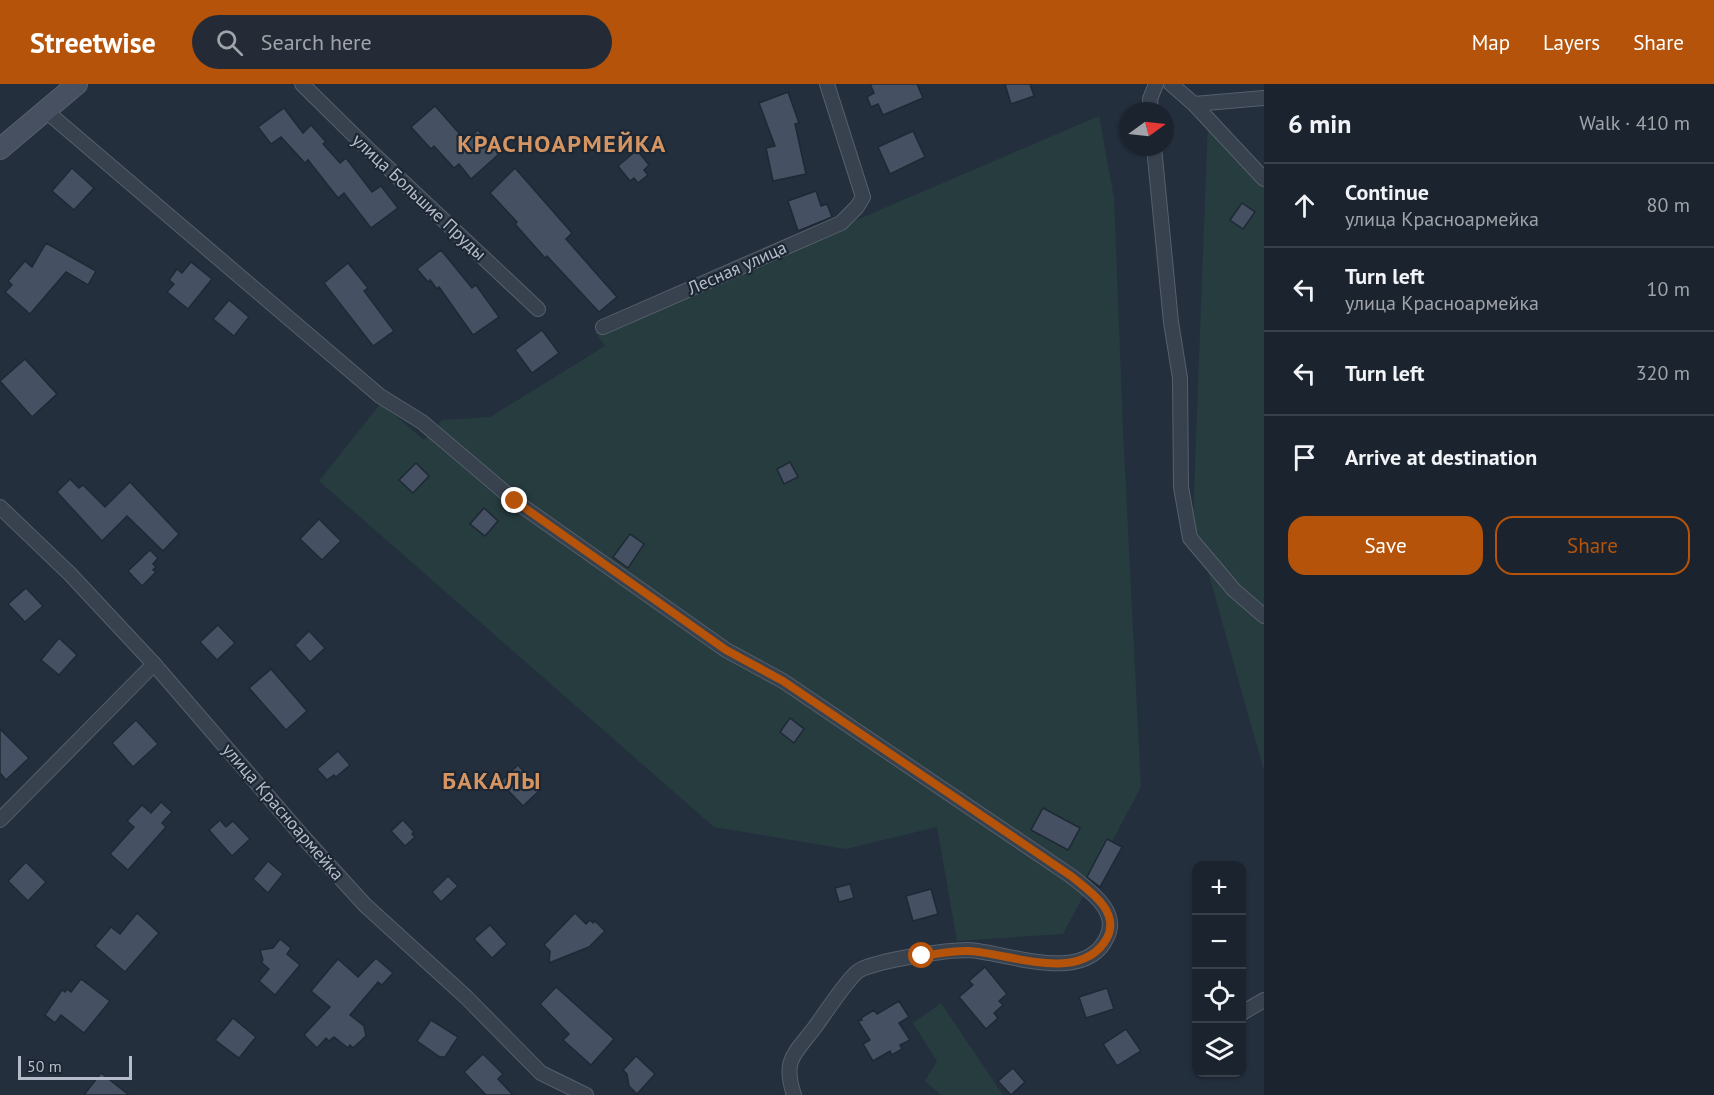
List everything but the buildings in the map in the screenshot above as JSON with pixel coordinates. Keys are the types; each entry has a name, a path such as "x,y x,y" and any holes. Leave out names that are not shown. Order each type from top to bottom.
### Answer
{"street":[{"path":"0,148 77,84"},
{"name":"улица Большие Пруды","path":"302,84 538,309"},
{"name":"Лесная улица","path":"603,327 841,223 858,207 863,197 828,84"},
{"path":"1150,102 1156,84"},
{"path":"1174,87 1194,104 1264,179"},
{"path":"1194,104 1264,98"},
{"path":"46,111 380,396 422,422 515,501 726,650 793,687 1061,869 1102,901 1110,920 1108,935 1100,948 1086,958 1065,963 1045,964 966,950 882,962 858,970 790,1059 788,1078 794,1095"},
{"path":"1155,156 1180,378 1180,486 1190,538 1234,590 1264,616"},
{"name":"улица Красноармейка","path":"0,507 70,574 154,664 365,905 466,997 542,1073 586,1095"},
{"path":"0,820 154,664"},
{"path":"1246,1011 1264,1000"}],"green space":[{"path":"1099,116 1114,198 1141,787 1063,934 957,941 937,827 846,849 714,827 319,481 381,403 424,440 442,420 490,417 605,346 595,332"},
{"path":"1208,122 1264,182 1264,771 1193,518"},
{"path":"941,1003 1003,1095 941,1095 925,1081 937,1061 913,1023"}],"district":[{"name":"КРАСНОАРМЕЙКА","path":"562,144"},
{"name":"БАКАЛЫ","path":"492,781"}],"route":[{"path":"515,501 726,650 783,681 1071,876 1102,901 1110,920 1108,935 1100,948 1086,958 1065,963 1045,964 966,950 922,956"}]}
